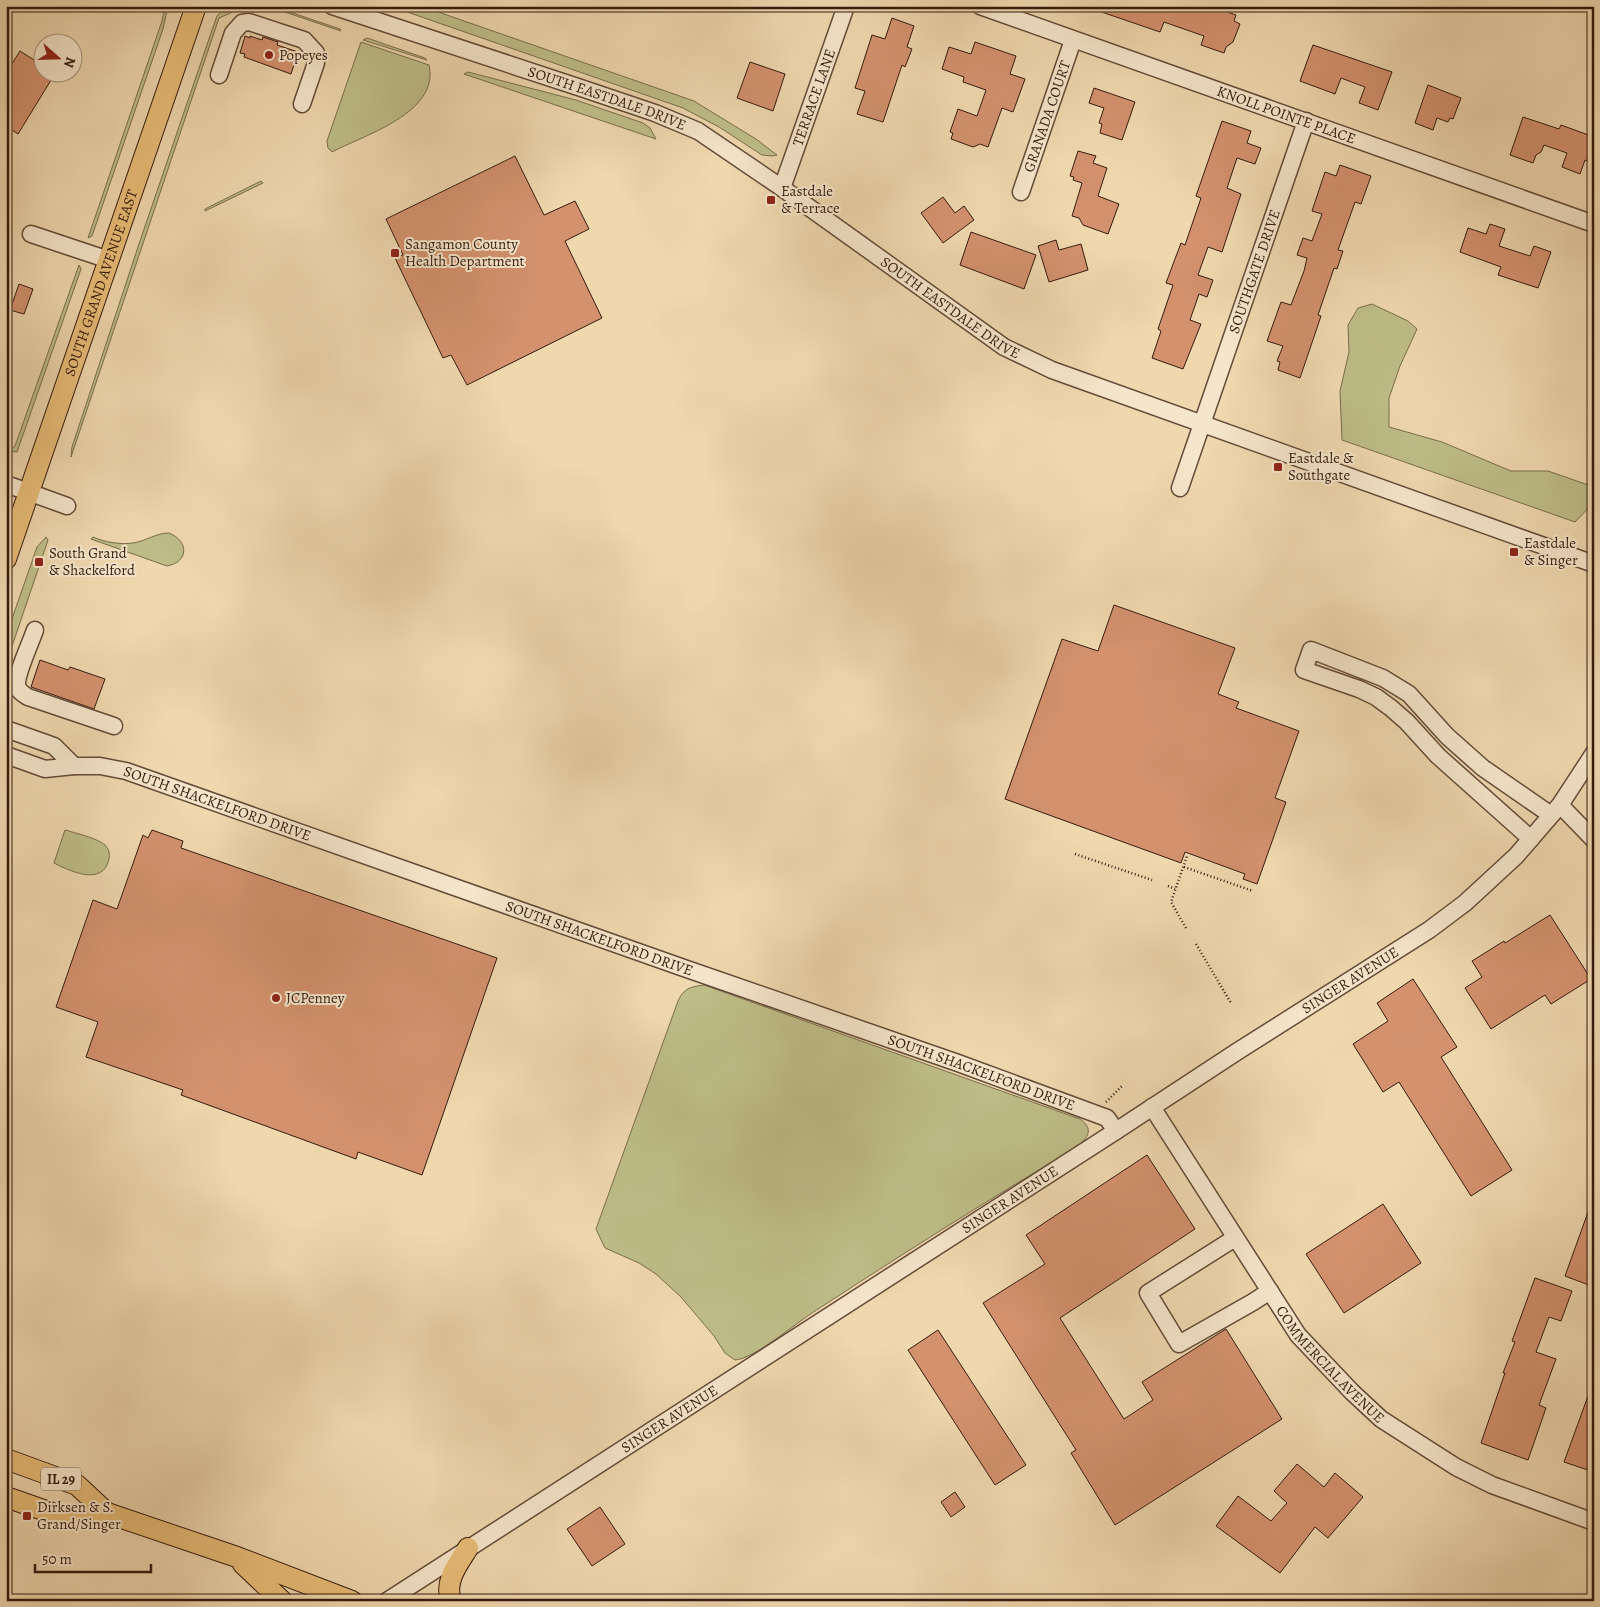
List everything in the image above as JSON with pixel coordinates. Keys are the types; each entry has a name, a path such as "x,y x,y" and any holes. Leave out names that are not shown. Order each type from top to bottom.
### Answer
{"main road":[{"name":"SOUTH GRAND AVENUE EAST","path":"6,559 196,6"},
{"name":"IL 29","path":"6,1459 77,1485 107,1513 236,1557 352,1601"},
{"name":"IL 29","path":"6,1496 66,1518 107,1513"},
{"path":"451,1601 448,1588 451,1577 468,1548"},
{"path":"236,1557 282,1601"}],"street":[{"name":"SOUTH EASTDALE DRIVE","path":"332,6 474,52 680,122 698,130 1010,351 1052,370 1594,564"},
{"name":"TERRACE LANE","path":"782,188 846,6"},
{"name":"KNOLL POINTE PLACE","path":"980,6 1594,224"},
{"path":"219,76 233,33 242,23 248,22 304,40 316,53 316,63 302,104"},
{"name":"GRANADA COURT","path":"1021,192 1073,40"},
{"name":"SOUTHGATE DRIVE","path":"1180,488 1306,121"},
{"path":"31,234 110,260"},
{"path":"6,484 67,506"},
{"path":"35,630 20,672 17,685 20,692 28,698 114,726"},
{"path":"1531,839 1438,756 1407,722 1391,708 1376,697 1359,689 1304,670 1311,650 1383,678 1409,694 1446,736 1483,768 1555,810 1592,835"},
{"path":"6,729 54,746 74,766"},
{"name":"SINGER AVENUE","path":"387,1601 1429,930 1465,903 1494,877 1531,839 1555,810 1594,753"},
{"name":"SOUTH SHACKELFORD DRIVE","path":"6,755 45,769 74,766 113,768 190,793 671,964 995,1076 1108,1118 1116,1131"},
{"name":"COMMERCIAL AVENUE","path":"1152,1107 1298,1335 1352,1392 1381,1419 1456,1467 1492,1485 1594,1522"},
{"path":"1235,1238 1148,1293 1179,1344 1270,1291"}],"path":[{"path":"1076,854 1152,880"},
{"path":"1186,928 1171,902 1187,856"},
{"path":"1183,867 1253,891"},
{"path":"1168,886 1175,889"},
{"path":"1196,944 1231,1003"},
{"path":"1104,1104 1123,1085"}],"shaded area":[{"path":"165,6 168,6 163,29 92,236 88,238 162,21"},
{"path":"226,6 232,6 235,11 219,18 71,457 72,447 140,241 210,36 217,16"},
{"path":"267,6 272,6 340,29 341,31"},
{"path":"390,6 421,6 694,101 756,139 777,155 762,155 719,127 683,108"},
{"path":"367,38 425,58 427,60 363,40"},
{"path":"361,42 429,65 429,82 423,96 412,109 397,120 332,152 328,148 327,141"},
{"path":"468,72 576,100 643,123 650,128 656,139 464,74"},
{"path":"261,181 263,183 205,211 205,209"},
{"path":"79,265 81,269 17,452 9,451 15,446"},
{"path":"1372,304 1408,321 1417,329 1400,366 1389,398 1389,427 1442,442 1511,471 1548,471 1594,487 1594,502 1575,522 1342,440 1340,391 1349,352 1348,325 1358,308"},
{"path":"169,533 180,541 184,551 183,556 179,560 167,566 91,539 93,537 113,543 128,544"},
{"path":"46,537 48,540 6,664 6,636 37,547"},
{"path":"65,830 91,838 105,845 109,855 106,868 100,873 93,875 77,873 54,863"},
{"path":"704,985 1080,1119 1087,1127 1087,1135 1074,1149 879,1269 753,1354 735,1360 725,1353 714,1336 681,1297 656,1274 639,1263 605,1248 596,1229 678,1001 688,989"}],"building":[{"path":"1090,6 1210,6 1236,15 1234,21 1240,24 1233,42 1226,47 1224,53 1201,45 1204,36 1164,22 1160,32 1090,8"},
{"path":"892,18 914,26 907,47 912,49 905,67 902,65 883,122 857,114 865,91 855,88 872,35 885,39"},
{"path":"245,36 262,40 263,37 278,42 277,45 298,52 291,74 244,57 245,54 240,53"},
{"path":"975,42 1016,56 1010,74 1025,79 1013,112 1002,108 988,147 980,144 973,147 951,139 953,133 950,132 958,109 977,116 986,90 963,82 964,77 942,69 949,47 971,54"},
{"path":"1313,45 1392,72 1378,110 1359,103 1365,87 1341,78 1335,94 1300,81"},
{"path":"20,51 32,59 32,82 50,82 18,134 6,126 6,73"},
{"path":"750,62 785,74 773,111 737,98"},
{"path":"1428,85 1461,98 1453,119 1450,118 1448,122 1437,118 1433,130 1415,123"},
{"path":"1094,88 1135,102 1122,140 1100,133 1102,124 1099,123 1104,108 1089,103"},
{"path":"1523,117 1559,129 1561,125 1594,137 1594,164 1585,160 1580,174 1562,167 1567,153 1544,145 1541,152 1536,155 1533,163 1510,155"},
{"path":"1222,121 1251,131 1247,143 1261,148 1255,164 1237,158 1227,188 1241,194 1222,252 1208,247 1198,275 1213,280 1207,297 1199,294 1190,320 1201,324 1183,369 1152,358 1161,331 1158,329 1173,285 1166,283 1181,243 1185,245 1201,198 1196,196"},
{"path":"1078,151 1096,156 1093,163 1107,168 1098,196 1119,204 1108,234 1083,225 1079,218 1072,216 1082,183 1073,180 1074,177 1070,176"},
{"path":"515,156 544,215 575,201 589,229 565,241 602,318 467,385 451,355 443,358 395,258 403,255 386,219"},
{"path":"1340,165 1371,176 1361,204 1355,202 1338,250 1343,251 1337,269 1334,268 1318,315 1321,316 1300,378 1278,370 1280,362 1277,361 1283,346 1267,341 1281,302 1291,305 1304,271 1307,258 1297,255 1303,238 1312,241 1322,214 1312,211 1325,172 1336,176"},
{"path":"943,197 955,213 964,206 974,220 943,243 921,213"},
{"path":"1490,224 1505,229 1499,246 1530,256 1534,246 1551,252 1538,288 1498,275 1501,267 1460,252 1468,228 1486,234"},
{"path":"971,232 1036,255 1024,289 960,265"},
{"path":"1056,240 1059,250 1081,244 1088,270 1049,282 1038,246"},
{"path":"19,284 33,289 24,314 10,310"},
{"path":"1114,605 1235,648 1218,694 1239,702 1236,708 1299,731 1275,798 1286,802 1257,884 1243,879 1245,874 1185,852 1181,863 1005,799 1062,639 1098,651"},
{"path":"40,660 68,670 70,667 105,679 94,709 31,687"},
{"path":"152,830 183,841 181,848 497,958 422,1175 358,1152 356,1159 181,1095 183,1090 86,1057 98,1022 56,1007 93,900 117,909 143,835 148,838"},
{"path":"1550,915 1591,979 1551,1004 1545,995 1491,1029 1465,988 1482,977 1472,961"},
{"path":"1413,979 1457,1047 1441,1057 1512,1170 1471,1196 1399,1082 1383,1092 1353,1044 1388,1021 1377,1003"},
{"path":"1147,1155 1195,1229 1060,1318 1124,1419 1153,1400 1142,1382 1226,1329 1282,1419 1115,1525 1071,1453 1076,1450 983,1303 1045,1264 1026,1235"},
{"path":"1592,1201 1594,1202 1594,1287 1565,1276"},
{"path":"1383,1204 1421,1263 1344,1313 1306,1254"},
{"path":"1535,1278 1572,1291 1561,1321 1549,1317 1536,1352 1556,1359 1539,1405 1546,1408 1528,1460 1481,1443 1515,1342 1512,1341"},
{"path":"938,1330 1026,1465 995,1485 908,1350"},
{"path":"1592,1385 1594,1385 1594,1472 1564,1462"},
{"path":"1297,1464 1324,1487 1335,1473 1363,1497 1328,1538 1315,1527 1280,1573 1216,1526 1238,1496 1271,1521 1287,1503 1274,1491"},
{"path":"955,1492 965,1507 951,1517 941,1502"},
{"path":"600,1507 625,1544 592,1566 567,1529"}],"place":[{"name":"Popeyes","path":"269,55"},
{"name":"Eastdale & Terrace","path":"771,200"},
{"name":"Sangamon County Health Department","path":"395,253"},
{"name":"Eastdale & Southgate","path":"1278,467"},
{"name":"Eastdale & Singer","path":"1514,552"},
{"name":"South Grand & Shackelford","path":"39,562"},
{"name":"JCPenney","path":"276,998"},
{"name":"Dirksen & S. Grand/Singer","path":"27,1516"}]}
